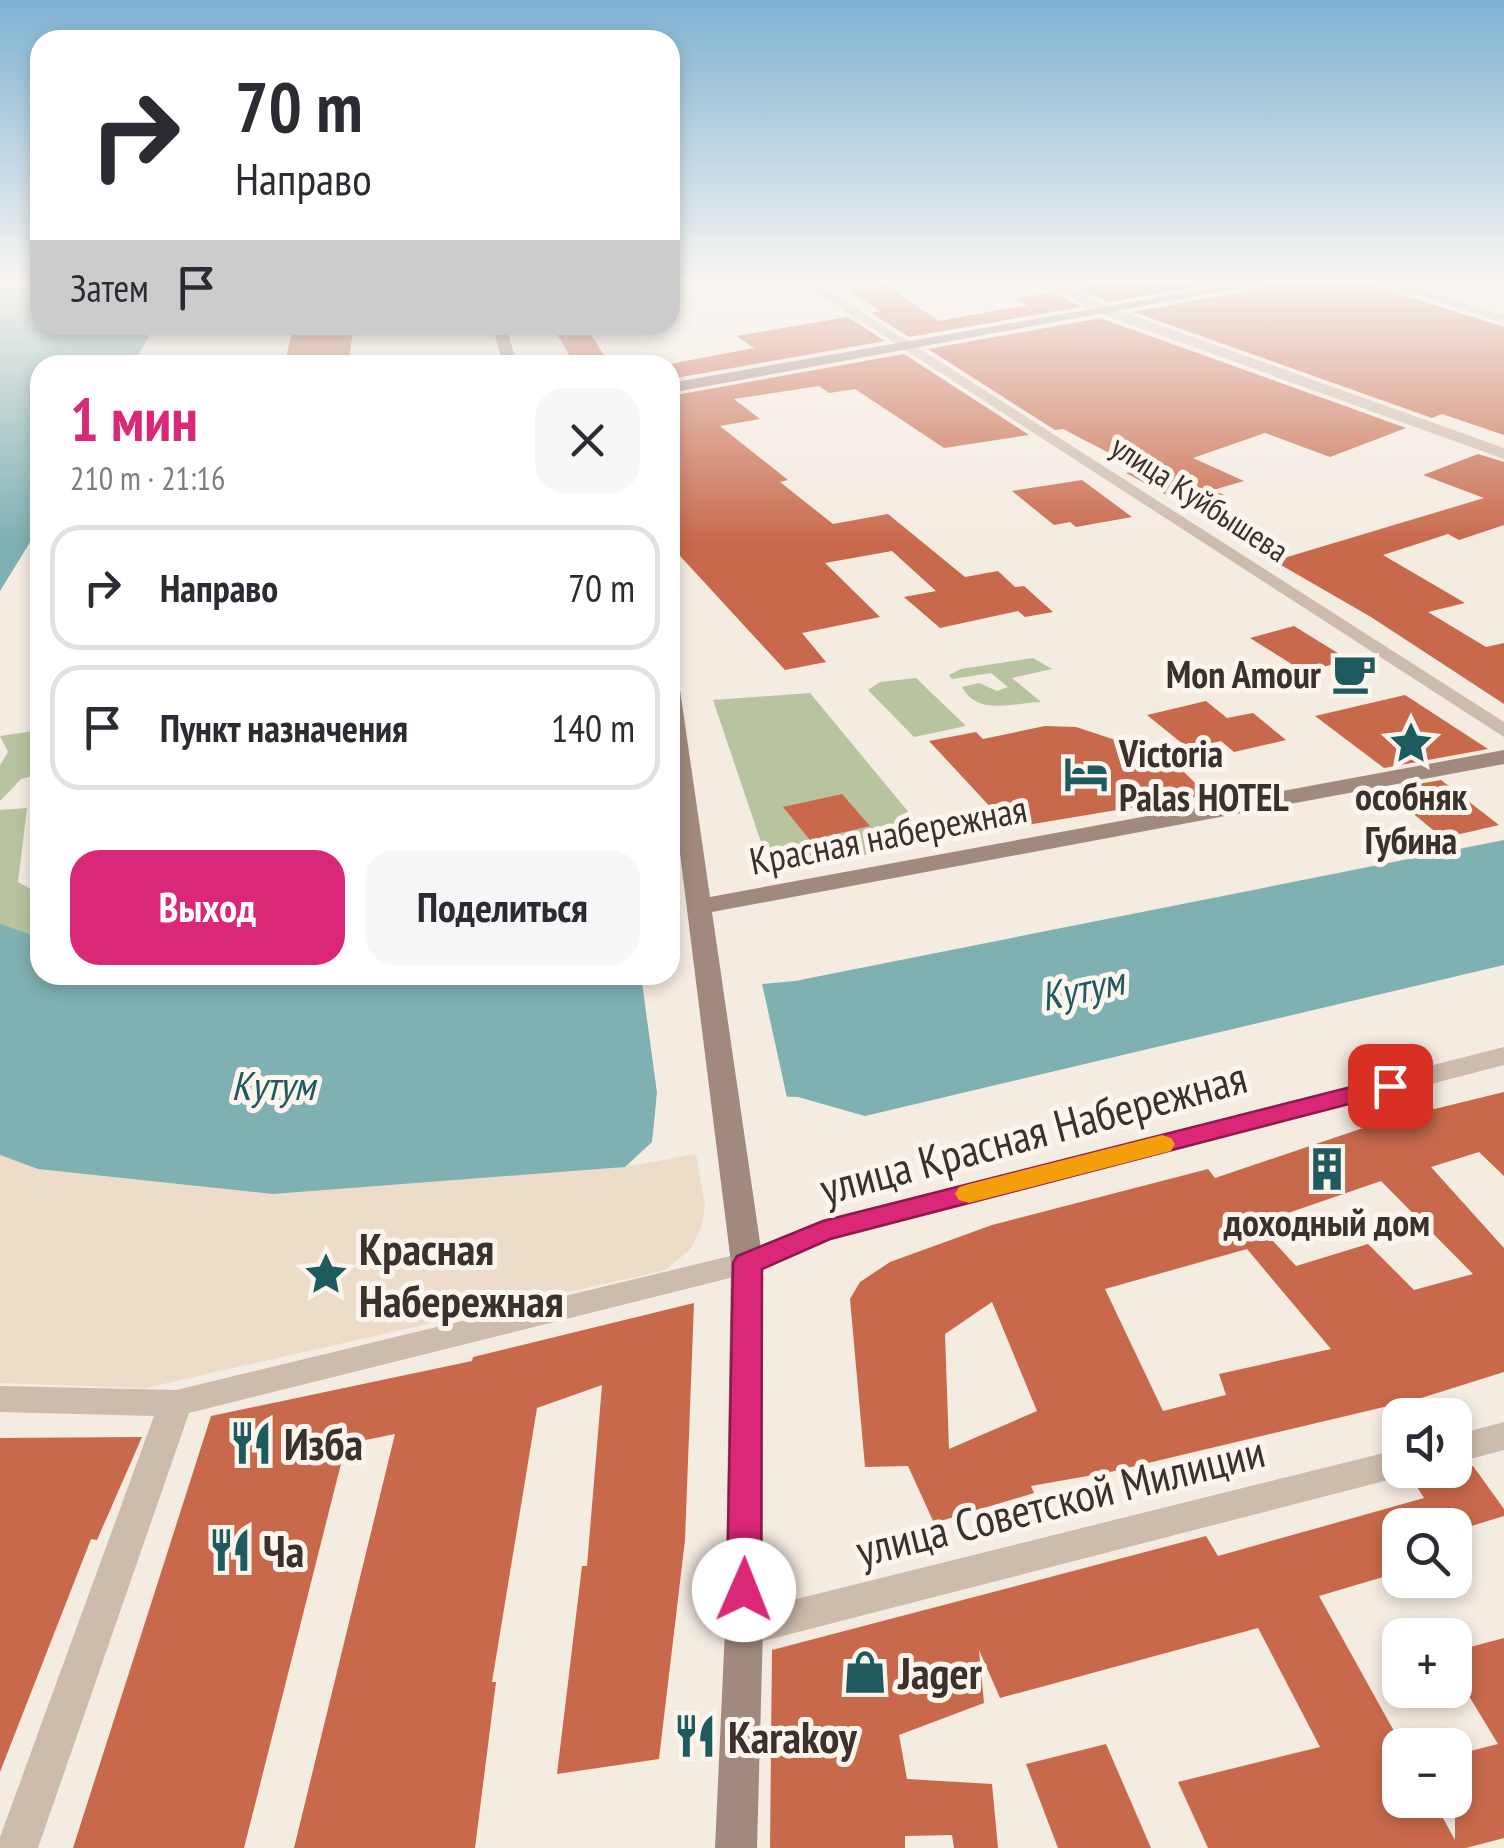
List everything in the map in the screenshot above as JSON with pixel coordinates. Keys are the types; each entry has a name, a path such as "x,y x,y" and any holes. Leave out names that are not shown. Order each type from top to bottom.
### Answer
{"main road":[{"path":"680,386 765,371"},
{"name":"Красная набережная","path":"700,921 1504,757"},
{"path":"680,767 748,1263 744,1629 736,1848"}],"street":[{"name":"улица Куйбышева","path":"947,371 1504,732"},
{"path":"1274,371 1504,454"},
{"name":"улица Красная Набережная","path":"0,1399 176,1403 748,1263 823,1231 1504,1056"},
{"path":"17,1848 176,1403"},
{"path":"1472,1444 1504,1436"},
{"name":"улица Советской Милиции","path":"744,1629 1382,1468"}],"green space":[{"path":"1033,658 1052,669 1012,678 1041,702 986,705 962,687 979,683 997,691 1008,687 991,673 952,679 949,675 961,669"},
{"path":"916,678 966,726 914,737 868,690 880,682"},
{"path":"810,693 920,826 922,833 917,846 822,862 763,848 713,700"},
{"path":"30,732 30,777 21,779 0,801 0,765 8,752 0,736"},
{"path":"27,808 18,882 30,889 30,940 0,956 0,810"}],"shaded area":[{"name":"Красная Набережная","path":"696,1154 705,1206 701,1228 690,1250 665,1270 145,1388 0,1383 0,1155 38,1169 273,1194 625,1167"}],"water":[{"path":"0,371 30,371 30,542 0,591"},
{"name":"Кутум","path":"1504,840 1504,965 865,1116 798,1097 657,1093 652,1142 625,1167 273,1194 38,1169 0,1155 0,924 30,934 30,985 680,985 680,979 705,989 795,981"}],"pier":[{"path":"697,954 708,984 761,979 788,1102 661,1098 653,1147 657,1093 642,985 680,985 680,955"}],"building":[{"path":"680,371 714,371 680,377"},
{"path":"808,371 931,371 1029,435 944,448 855,389 829,393 819,386 734,399 760,419 720,426 788,480 780,482 833,524 888,514 965,577 998,571 1015,587 1024,586 1053,612 1025,617 1018,611 940,628 904,597 936,591 892,551 825,563 880,617 802,633 826,662 785,670 680,556 680,394"},
{"path":"963,371 1248,371 1406,428 1330,457 1265,433 1193,458 1244,481 1213,490 1224,495 1187,506 1126,473 1142,470 1063,429 1055,430"},
{"path":"1300,371 1504,371 1504,435 1442,414 1432,418"},
{"path":"1478,454 1504,462 1504,525 1459,540 1448,534 1383,555 1465,603 1428,612 1486,647 1504,643 1504,704 1371,617 1274,561 1484,498 1423,475"},
{"path":"1082,480 1132,517 1076,527 1070,522 1054,525 1012,491"},
{"path":"1294,626 1349,660 1304,672 1250,638"},
{"path":"1405,695 1488,749 1384,768 1315,716"},
{"path":"1206,701 1227,718 1253,713 1286,740 1234,752 1221,741 1189,749 1147,715"},
{"name":"Victoria Palas HOTEL","path":"1045,726 1076,727 1170,758 1207,795 1027,825 995,812 929,741 976,732 983,739"},
{"path":"1441,780 1499,825 1443,838 1400,803 1423,798 1407,786"},
{"path":"842,794 870,826 810,840 783,807"},
{"path":"1504,1092 1504,1176 1479,1152 1431,1167 1504,1248 1504,1372 1421,1398 1382,1398 1382,1408 1110,1472 1031,1486 1034,1493 934,1523 908,1466 865,1467 850,1299 860,1282 890,1262 992,1225 1208,1169 1215,1178 1381,1122","holes":["1381,1181 1473,1274 1414,1290 1368,1244 1296,1266 1263,1230 1288,1213","1247,1249 1331,1349 1219,1374 1226,1395 1163,1411 1105,1289","992,1302 1037,1411 949,1449 945,1334"]},
{"path":"694,1303 685,1540 659,1759 557,1774 582,1566 587,1566 602,1385 537,1408 492,1682 496,1682 475,1848 294,1848 395,1434 346,1444 244,1848 73,1848 211,1416 472,1361 473,1357"},
{"path":"142,1437 97,1540 91,1539 0,1772 0,1438"},
{"path":"1472,1466 1504,1509 1504,1516 1472,1526 1472,1508 1388,1508 1424,1498 1418,1488 1472,1488"},
{"path":"1382,1510 1382,1577 1319,1596 1392,1728 1382,1728 1382,1818 1443,1818 1455,1840 1455,1818 1472,1818 1472,1751 1498,1744 1472,1701 1472,1646 1504,1638 1504,1838 1466,1848 1208,1848 1178,1782 1320,1747 1258,1628 1000,1698 979,1650 984,1703 899,1735 907,1779 992,1784 998,1848 954,1848 952,1835 905,1836 905,1848 770,1848 772,1650 1206,1536 1218,1556"},
{"path":"1106,1744 1151,1848 1058,1848 1026,1764"}],"slow traffic":[{"path":"969,1194 1162,1144"}],"place":[{"name":"Mon Amour","path":"1354,673"},
{"name":"особняк Губина","path":"1411,743"},
{"name":"Victoria Palas HOTEL","path":"1086,774"},
{"name":"доходный дом","path":"1327,1169"},
{"name":"Красная Набережная","path":"326,1274"},
{"name":"Изба","path":"251,1443"},
{"name":"Ча","path":"230,1550"},
{"name":"Jager","path":"865,1672"},
{"name":"Karakoy","path":"695,1736"}],"route":[{"path":"744,1590 748,1263 823,1231 1390,1086"}]}
